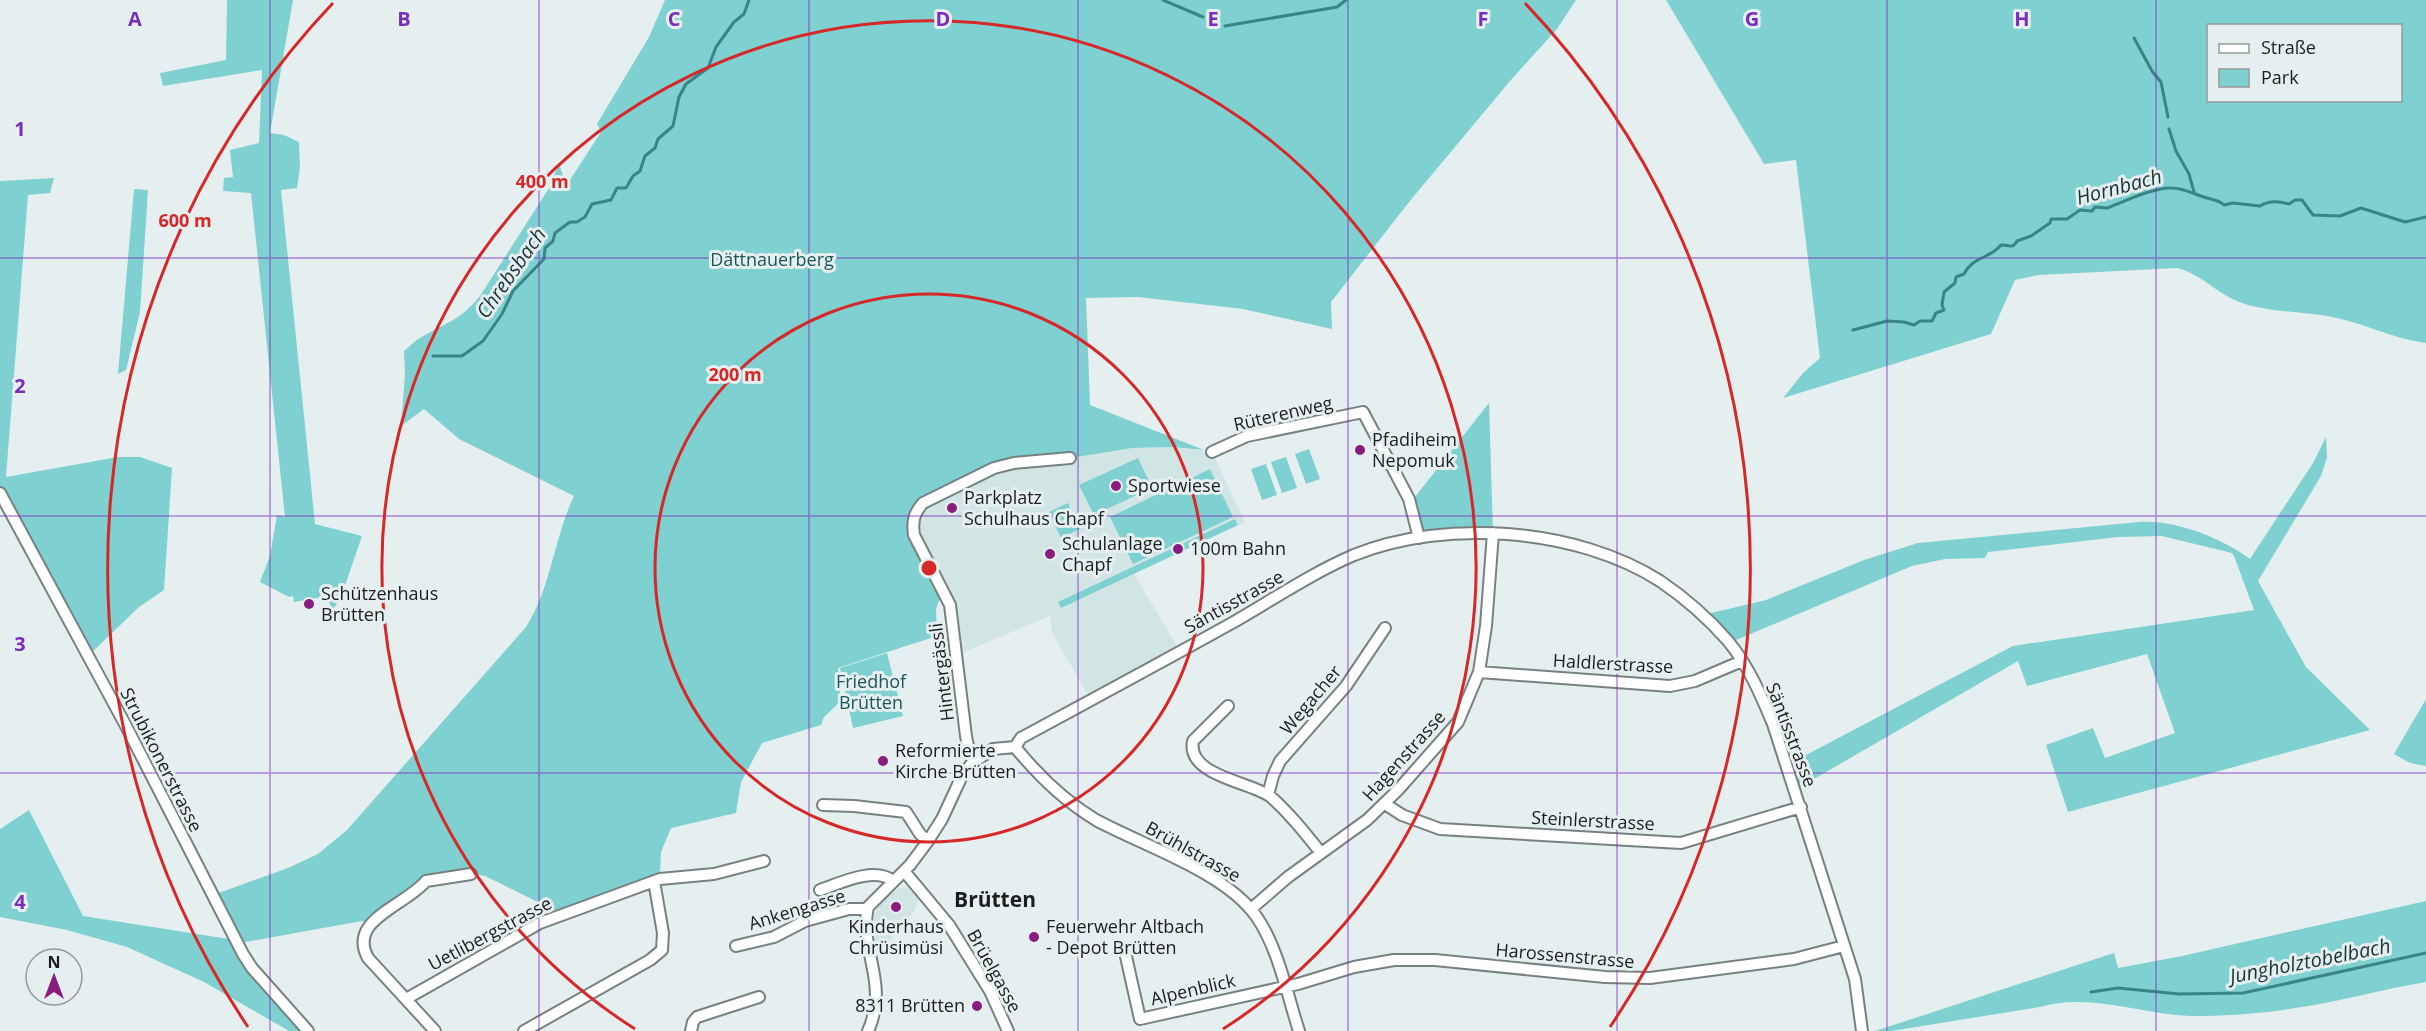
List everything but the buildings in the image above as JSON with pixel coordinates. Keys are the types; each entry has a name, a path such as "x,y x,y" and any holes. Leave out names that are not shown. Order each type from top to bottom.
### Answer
{"street":[{"name":"Rüterenweg","path":"1212,452 1247,436 1363,412 1409,499 1419,538"},
{"name":"Hintergässli","path":"977,759 968,746 966,736 950,604 914,535 912,524 915,512 922,503 994,468 1014,463 1070,458"},
{"name":"Strubikonerstrasse","path":"0,493 126,726 243,954 258,975 308,1031"},
{"name":"Säntisstrasse","path":"977,759 998,747 1015,747 1021,738 1355,555 1419,538 1459,533 1493,533 1561,543 1604,555 1659,580 1703,615 1742,661 1773,724 1801,807 1858,994 1862,1031"},
{"name":"Hagenstrasse","path":"1251,909 1288,877 1367,820 1385,804 1458,722 1479,672 1486,626 1493,533"},
{"name":"Wegacher","path":"1268,795 1280,761 1346,687 1385,628"},
{"name":"Haldlerstrasse","path":"1479,672 1670,686 1695,681 1742,661"},
{"path":"1228,706 1193,741 1191,748 1193,754 1218,775 1268,795 1297,822 1322,853"},
{"name":"Brühlstrasse","path":"1015,747 1074,805 1096,819 1225,885 1251,909 1272,946 1299,1031"},
{"path":"868,1031 875,1013 877,991 868,934 867,909 928,842 945,813 961,778 977,759"},
{"name":"Steinlerstrasse","path":"1385,804 1402,815 1440,829 1681,843 1801,807"},
{"path":"823,805 906,812 928,842"},
{"name":"Uetlibergstrasse","path":"406,999 540,923 657,880 714,874 764,861"},
{"name":"Brüelgasse","path":"904,871 949,925 990,991 1008,1031"},
{"path":"435,1031 368,958 363,950 364,934 369,923 417,891 426,880 471,874"},
{"path":"820,890 874,875 884,875 893,881"},
{"path":"524,1031 662,951 663,933 657,880"},
{"name":"Ankengasse","path":"736,946 774,936 805,921 849,909 867,909"},
{"name":"Harossenstrasse","path":"1285,987 1354,967 1394,960 1428,960 1605,977 1650,978 1785,960 1844,946"},
{"name":"Alpenblick","path":"1125,952 1140,1019 1285,987"},
{"path":"691,1031 693,1022 698,1017 759,997"}],"shaded area":[{"name":"Schulanlage Chapf","path":"1173,447 1212,452 1245,522 1134,574 1180,651 1091,700 1052,633 1050,616 957,655 950,605 914,535 915,512 994,468 1132,448"},
{"path":"907,887 911,891 914,889 919,896 914,912 902,923 887,946 877,953 873,929 874,915 881,902 891,892"}],"green space":[{"path":"227,0 293,0 270,133 284,135 299,142 300,167 297,188 281,190 315,524 362,536 341,597 332,611 326,592 323,592 323,597 294,602 293,596 289,597 260,582 270,556 277,515 285,517 251,193 223,191 224,178 233,177 230,150 259,143 262,70 163,86 160,73 226,60"},
{"name":"Dättnauerberg","path":"665,0 1576,0 1557,29 1510,81 1409,202 1331,302 1332,329 1243,309 1138,297 1086,298 1090,405 1204,450 1173,447 1132,448 1070,458 1014,463 923,503 912,524 942,593 936,609 937,636 838,668 841,701 824,717 821,725 762,743 741,782 736,813 671,828 661,852 660,875 562,914 485,876 471,874 426,881 369,923 362,921 245,942 236,941 308,1031 289,1031 204,982 127,947 67,930 0,917 0,829 29,810 83,916 235,940 213,895 288,868 318,854 347,830 526,627 541,596 574,496 459,439 424,409 401,426 405,374 404,351 421,338 450,322 480,296 549,188 559,163 566,186 601,132 597,124 649,37"},
{"path":"1666,0 2426,0 2426,343 2337,318 2265,309 2242,303 2194,275 2177,268 2039,275 2015,280 1991,334 1783,398 1803,373 1820,358 1796,160 1764,164"},
{"path":"54,178 50,193 28,195 6,477 118,457 140,457 172,468 164,590 139,607 88,656 0,493 0,181"},
{"path":"134,189 148,190 140,312 126,370 118,374"},
{"path":"1489,403 1493,533 1419,538 1411,502"},
{"path":"2326,437 2327,458 2321,476 2258,581 2306,667 2370,730 2068,812 2046,745 2093,728 2105,758 2175,733 2147,654 2027,686 2018,661 1795,790 1787,765 2013,646 2254,610 2234,556 2232,553 2162,536 2118,537 1988,552 1985,558 1945,559 1912,566 1729,643 1703,615 1766,600 1864,560 1918,543 2153,522 2182,527 2212,537 2250,559 2313,463"},
{"path":"1309,449 1320,479 1306,484 1295,454"},
{"path":"1286,457 1297,488 1282,493 1271,462"},
{"name":"Sportwiese","path":"1138,458 1152,488 1094,515 1079,485"},
{"path":"1266,464 1277,495 1262,500 1251,469"},
{"path":"1210,469 1233,517 1133,564 1110,517"},
{"path":"1068,503 1080,529 1061,538 1049,512"},
{"name":"100m Bahn","path":"1235,519 1238,525 1061,608 1058,602"},
{"name":"Friedhof Brütten","path":"887,653 903,716 853,728 840,668"},
{"path":"2426,699 2426,766 2410,763 2394,754"},
{"path":"2426,901 2426,982 2311,1005 2250,1014 2184,1016 2101,1003 2080,1002 2060,1003 1891,1031 1875,1031 2114,953 2118,968 2182,956"}],"waterway":[{"name":"Chrebsbach","path":"433,356 462,356 483,341 502,314 513,291 544,259 545,248 553,241 555,233 570,222 577,222 585,217 592,204 611,200 617,188 626,188 633,176 640,171 645,156 655,148 658,139 673,126 679,97 686,84 708,68 716,47 734,22 744,14 749,0"},
{"path":"1163,0 1203,17"},
{"path":"1225,26 1337,7 1346,0"},
{"path":"2134,38 2152,71 2161,82 2168,117"},
{"path":"2169,129 2176,151 2189,174 2194,192"},
{"name":"Hornbach","path":"1853,330 1887,321 1914,325 1920,321 1932,321 1936,313 1944,310 1942,305 1944,292 1955,283 1956,277 1964,274 1972,264 2001,245 2014,245 2017,241 2031,236 2050,223 2051,219 2067,219 2080,210 2092,211 2095,207 2107,208 2139,195 2165,188 2181,189 2224,205 2233,203 2260,206 2270,202 2289,204 2295,200 2302,200 2313,215 2340,216 2361,208 2405,222 2426,217"},
{"name":"Jungholztobelbach","path":"2091,992 2118,988 2179,994 2243,993 2426,953"}],"place":[{"name":"Pfadiheim Nepomuk","path":"1360,450"},
{"name":"Sportwiese","path":"1116,486"},
{"name":"Parkplatz Schulhaus Chapf","path":"952,508"},
{"name":"100m Bahn","path":"1178,549"},
{"name":"Schulanlage Chapf","path":"1050,554"},
{"name":"Schützenhaus Brütten","path":"309,604"},
{"name":"Reformierte Kirche Brütten","path":"883,761"},
{"name":"Kinderhaus Chrüsimüsi","path":"896,907"},
{"name":"Feuerwehr Altbach - Depot Brütten","path":"1034,937"},
{"name":"8311 Brütten","path":"977,1006"}],"district":[{"name":"Brütten","path":"995,900"}]}
